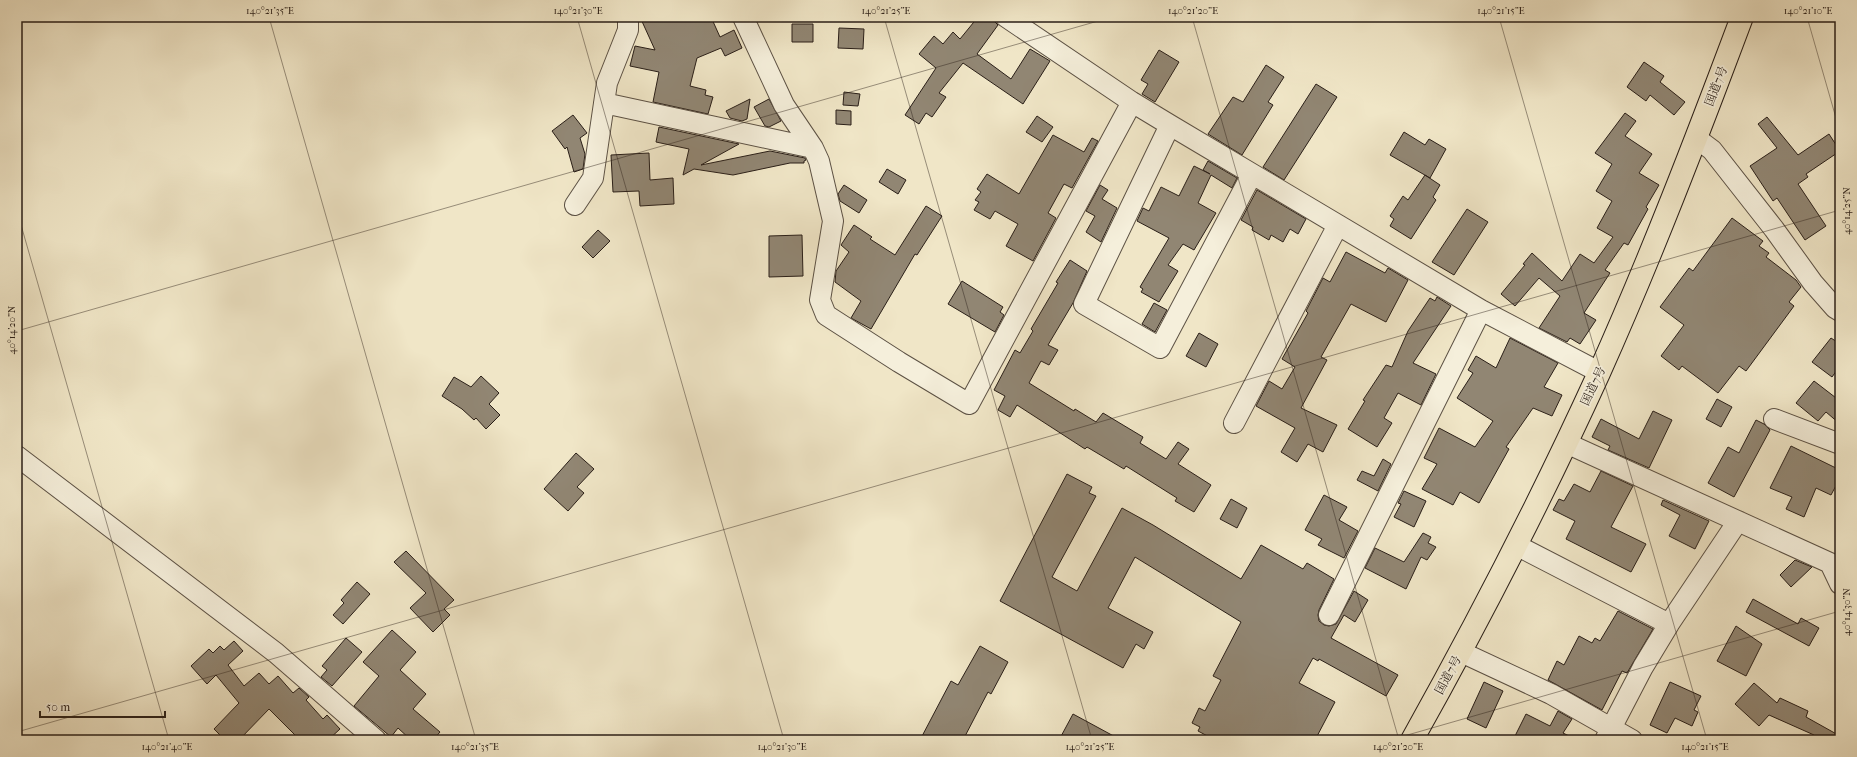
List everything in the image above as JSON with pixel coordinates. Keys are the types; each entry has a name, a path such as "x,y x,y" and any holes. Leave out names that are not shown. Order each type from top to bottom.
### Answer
{"highway":[{"name":"国道7号","path":"1412,740 1461,652 1516,544 1599,372 1642,273 1742,17"}],"street":[{"path":"575,205 592,178 607,83 628,30 628,17"},
{"path":"743,17 784,105 813,148 823,177 833,221 820,300 826,315 899,362 969,404 1132,102"},
{"path":"1006,17 1132,102 1170,125 1481,310 1599,372"},
{"path":"604,103 813,148"},
{"path":"1170,125 1084,304 1160,348 1252,174"},
{"path":"1696,138 1712,150 1774,229 1813,283 1838,307"},
{"path":"1234,423 1338,225"},
{"path":"1329,615 1481,310"},
{"path":"1774,418 1840,444"},
{"path":"1566,443 1830,563 1840,584"},
{"path":"17,456 276,653 376,740"},
{"path":"1609,735 1643,667 1738,521"},
{"path":"1516,544 1670,624"},
{"path":"1461,652 1551,694 1609,735 1632,740"}],"building":[{"path":"640,17 711,17 720,37 734,30 742,48 725,56 721,48 697,58 690,86 706,90 705,95 713,97 708,114 653,102 659,72 630,66 635,46 655,50"},
{"path":"978,17 990,17 998,25 977,54 1011,79 1030,49 1050,61 1023,104 963,63 939,93 946,97 932,117 926,113 919,124 905,115 936,68 919,54 934,36 943,44 953,32 960,39"},
{"path":"792,24 813,24 813,42 792,42"},
{"path":"839,28 864,29 863,49 838,48"},
{"path":"1159,50 1179,62 1155,102 1142,94 1148,84 1141,80"},
{"path":"1644,62 1664,76 1660,82 1685,102 1674,115 1650,95 1646,101 1627,87"},
{"path":"1266,65 1284,77 1268,102 1273,105 1242,155 1208,134 1233,97 1243,102"},
{"path":"1316,84 1337,97 1284,180 1263,167"},
{"path":"844,92 860,94 858,106 843,105"},
{"path":"750,99 747,119 742,121 730,118 726,111"},
{"path":"769,99 781,121 769,127 765,126 754,107"},
{"path":"836,110 851,111 851,125 836,124"},
{"path":"1625,113 1636,121 1625,136 1652,154 1639,173 1659,185 1646,207 1648,209 1628,245 1624,243 1605,270 1610,273 1584,313 1596,320 1580,344 1570,338 1567,342 1539,328 1560,296 1539,278 1515,306 1501,294 1525,265 1523,264 1532,253 1562,281 1580,254 1594,263 1613,237 1597,228 1612,201 1596,191 1612,164 1595,153"},
{"path":"573,115 587,133 580,138 585,154 583,169 574,172 567,147 565,149 552,131"},
{"path":"1037,116 1053,127 1042,142 1026,132"},
{"path":"1767,117 1798,155 1829,134 1840,151 1806,174 1808,177 1798,184 1826,226 1805,240 1777,198 1773,201 1750,166 1777,148 1758,124"},
{"path":"659,127 739,144 701,165 770,151 805,158 806,160 804,163 790,163 733,175 694,169 683,175 689,149 656,142"},
{"path":"1404,132 1425,145 1429,139 1446,149 1430,178 1390,155"},
{"path":"1053,135 1084,152 1092,138 1098,141 1072,188 1064,184 1048,213 1056,218 1033,261 1006,246 1018,224 995,211 990,219 974,210 979,202 975,200 981,192 977,189 987,174 1019,194"},
{"path":"649,153 650,180 673,178 674,204 640,206 639,191 613,192 611,155"},
{"path":"1208,161 1237,178 1232,188 1211,175 1198,203 1216,213 1194,250 1183,244 1168,265 1178,271 1159,302 1141,292 1143,289 1140,287 1169,238 1137,221 1143,208 1149,211 1161,187 1179,196 1194,166 1210,174 1203,170"},
{"path":"887,169 906,180 898,194 879,182"},
{"path":"1425,175 1440,185 1433,197 1436,200 1411,239 1390,226 1394,219 1390,216 1403,196 1408,200"},
{"path":"844,185 867,200 859,213 840,201 838,194"},
{"path":"1100,185 1108,190 1102,199 1117,208 1101,242 1086,232 1095,216 1086,211"},
{"path":"1257,190 1306,219 1298,234 1290,229 1283,242 1271,235 1269,240 1252,230 1253,227 1241,220"},
{"path":"926,206 942,216 917,255 915,254 871,329 851,318 861,301 835,282 836,271 849,252 841,245 854,225 872,237 870,239 895,255"},
{"path":"1467,209 1488,222 1454,275 1432,262"},
{"path":"1732,218 1763,241 1759,246 1769,253 1766,257 1796,280 1801,287 1789,302 1794,306 1746,371 1739,366 1718,393 1682,366 1679,370 1661,356 1684,325 1660,307 1689,268 1693,271"},
{"path":"598,230 610,241 593,258 582,247"},
{"path":"802,235 803,276 769,277 769,236"},
{"path":"1346,252 1385,273 1388,268 1408,280 1386,322 1351,304 1321,357 1327,360 1301,408 1337,425 1323,452 1308,444 1297,462 1281,452 1295,428 1256,406 1269,381 1282,389 1295,367 1282,359 1308,313 1306,311 1323,278 1330,282"},
{"path":"1070,260 1087,271 1073,303 1048,345 1058,350 1049,365 1041,361 1029,383 1074,411 1075,409 1096,422 1103,413 1143,437 1140,443 1166,459 1178,442 1189,449 1178,464 1211,485 1194,512 1175,501 1177,498 1126,466 1124,469 1087,447 1085,449 1017,405 1010,417 998,410 1005,396 994,390 1015,350 1020,353 1033,331 1031,329 1058,283 1056,282"},
{"path":"962,281 1003,307 1000,312 1004,315 995,332 948,304"},
{"path":"1437,297 1451,306 1413,363 1436,374 1421,405 1398,393 1384,418 1392,423 1377,447 1348,429 1365,401 1363,400 1386,365 1392,367 1408,331 1430,298 1435,301"},
{"path":"1154,303 1167,310 1155,332 1142,324"},
{"path":"1199,333 1218,344 1206,367 1186,356"},
{"path":"1510,338 1558,363 1544,387 1562,395 1552,416 1533,408 1506,447 1509,449 1479,503 1460,492 1453,505 1422,489 1437,464 1424,458 1439,428 1475,447 1493,421 1457,398 1473,373 1468,370 1476,356 1496,368"},
{"path":"1831,338 1840,344 1840,366 1832,377 1812,362"},
{"path":"481,376 499,393 489,404 500,415 486,429 476,418 474,420 462,409 442,396 454,377 471,387"},
{"path":"1814,381 1840,401 1840,424 1826,412 1818,421 1796,403"},
{"path":"1717,399 1732,407 1721,427 1706,419"},
{"path":"1653,411 1672,420 1649,468 1608,450 1610,446 1592,437 1601,419 1639,439"},
{"path":"1756,420 1764,424 1770,430 1734,497 1708,483 1728,447 1739,453"},
{"path":"1791,446 1840,470 1840,478 1831,495 1816,488 1804,517 1786,509 1792,497 1770,488"},
{"path":"576,453 594,469 577,487 584,493 568,511 544,489"},
{"path":"1383,459 1391,464 1378,491 1357,480 1362,471 1374,476"},
{"path":"1601,471 1633,486 1611,527 1646,544 1631,572 1566,539 1575,521 1553,510 1559,499 1564,501 1574,484 1590,492"},
{"path":"1067,474 1092,487 1089,493 1096,496 1052,577 1077,591 1122,508 1153,525 1241,579 1261,545 1303,569 1307,563 1334,579 1319,610 1319,621 1324,625 1329,626 1336,624 1354,591 1368,600 1355,622 1344,615 1331,638 1398,675 1386,696 1319,659 1318,661 1313,658 1299,683 1335,702 1315,740 1215,740 1198,731 1200,727 1192,723 1199,708 1205,711 1221,680 1213,676 1241,622 1135,557 1108,608 1153,632 1144,649 1136,644 1123,668 1000,601"},
{"path":"1404,491 1426,501 1414,527 1394,517 1401,504 1398,503"},
{"path":"1324,495 1347,507 1339,520 1358,531 1344,558 1318,545 1322,539 1305,530"},
{"path":"1231,499 1247,508 1237,528 1220,519"},
{"path":"1663,500 1709,521 1695,549 1669,536 1680,515 1661,505"},
{"path":"1423,533 1431,537 1428,543 1436,547 1427,560 1421,557 1406,589 1365,568 1375,548 1404,562"},
{"path":"406,551 454,600 444,609 450,615 433,632 410,608 426,593 394,562"},
{"path":"1795,560 1812,567 1791,587 1780,575"},
{"path":"357,582 370,594 343,624 333,615 344,603 341,600"},
{"path":"1753,599 1798,624 1801,618 1819,628 1809,646 1746,612"},
{"path":"1618,611 1653,629 1627,673 1622,671 1602,710 1548,680 1557,661 1564,665 1579,636 1592,643 1595,638 1600,641"},
{"path":"1736,626 1762,644 1746,676 1717,661"},
{"path":"392,630 416,652 400,670 426,694 413,709 440,732 433,740 411,740 398,728 391,737 354,706 379,676 363,662"},
{"path":"346,638 362,652 332,686 321,677 327,670 322,666"},
{"path":"234,641 243,651 228,665 244,686 259,673 269,684 278,676 293,693 299,688 309,697 306,700 323,719 327,715 340,729 328,740 300,740 269,709 239,740 225,740 214,729 239,703 216,675 207,684 191,666 209,649 213,653 220,646 224,650"},
{"path":"980,646 1008,662 991,694 988,692 963,740 920,740 951,681 958,685"},
{"path":"1484,682 1503,691 1486,728 1467,719"},
{"path":"1670,682 1701,696 1694,710 1698,712 1692,726 1675,718 1667,733 1650,725"},
{"path":"1754,683 1777,703 1780,698 1808,711 1806,717 1840,736 1840,740 1812,740 1814,735 1769,715 1759,726 1735,704"},
{"path":"1558,711 1572,719 1563,733 1577,740 1513,740 1526,714 1550,726"},
{"path":"1073,714 1121,740 1059,740"}]}
